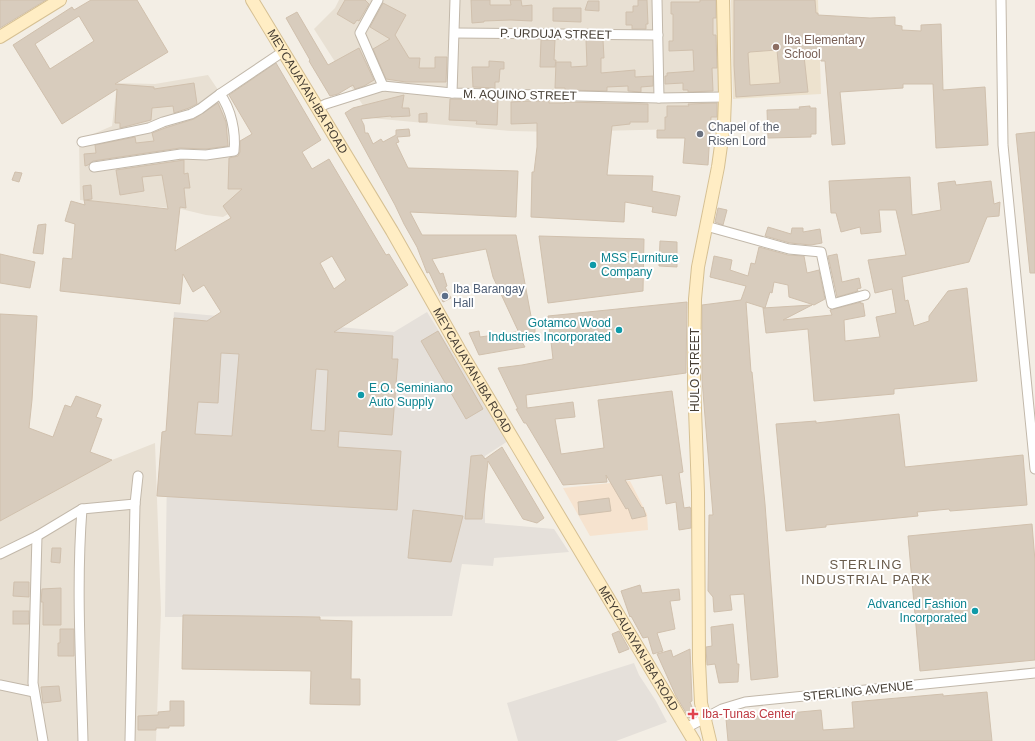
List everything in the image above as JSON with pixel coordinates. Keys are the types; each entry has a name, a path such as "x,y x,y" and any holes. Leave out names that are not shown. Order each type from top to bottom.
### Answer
{"main road":[{"path":"0,37 60,0"},
{"name":"MEYCAUAYAN-IBA ROAD","path":"252,0 388,224 459,349 694,741"},
{"name":"HULO STREET","path":"710,741 701,702 699,661 698,493 694,381 695,299 698,267 723,136 725,97 723,0"}],"street":[{"path":"378,0 360,33 384,86"},
{"path":"452,93 456,0"},
{"path":"657,0 659,98"},
{"path":"1001,0 1003,145 1035,469"},
{"name":"P. URDUJA STREET","path":"455,33 658,35"},
{"path":"82,142 149,128 163,122 191,114 284,51"},
{"name":"M. AQUINO STREET","path":"318,108 326,104 384,86 452,93 659,98 725,97"},
{"path":"94,167 181,154 206,155 234,151 235,143 229,112 220,94"},
{"path":"706,226 789,249 821,252 832,304 865,295"},
{"path":"130,741 134,504 138,476"},
{"path":"0,554 37,536 82,509 134,504"},
{"path":"82,509 80,540 80,660 83,741"},
{"path":"37,536 33,683 43,741"},
{"name":"STERLING AVENUE","path":"686,728 722,709 745,702 1035,673"},
{"path":"0,685 34,692"}],"shaded area":[{"path":"339,0 719,0 721,128 557,132 511,131 371,118 314,29 335,8"},
{"name":"Iba Elementary School","path":"731,0 818,0 821,94 733,99"},
{"path":"208,75 233,112 235,132 243,153 266,192 223,217 206,215 181,209 80,200 79,140 112,126 117,83 155,84"},
{"path":"174,312 394,332 427,312 508,441 485,456 485,523 554,529 569,552 494,558 493,566 462,564 452,616 165,617 168,395"},
{"path":"155,443 161,611 156,741 0,741 0,521 112,460"},
{"path":"630,481 647,514 648,530 590,536 563,488"},
{"path":"634,663 639,675 656,701 667,722 616,741 518,741 507,703"}],"building":[{"path":"0,0 46,0 0,28"},
{"path":"91,0 137,0 168,52 115,84 154,87 154,89 194,83 197,104 174,113 173,106 152,108 151,120 120,128 120,123 115,123 117,89 62,124 13,45 72,7 74,10","holes":["79,16 94,41 50,69 35,44"]},
{"path":"345,0 365,0 369,4 359,21 357,20 354,24 337,14"},
{"path":"471,0 490,0 490,5 511,5 510,0 521,0 522,6 532,5 532,21 511,20 472,23"},
{"path":"638,0 647,0 648,24 646,24 646,29 632,29 632,25 626,25 626,12 633,12 633,6 638,6"},
{"path":"700,0 716,0 716,18 713,18 713,35 716,35 717,68 712,68 713,91 688,92 688,90 683,90 683,83 665,84 665,76 667,76 667,73 694,71 693,50 669,51 669,41 673,41 673,14 671,14 671,2 700,2"},
{"path":"734,0 815,0 816,13 818,13 818,15 870,18 895,17 895,25 902,26 902,30 921,31 921,25 941,24 943,90 985,87 988,145 936,148 933,84 903,84 903,88 840,92 845,144 832,145 825,61 821,61 821,55 804,56 808,92 736,97 734,65","holes":["777,50 780,83 750,85 748,53"]},
{"path":"588,1 599,1 599,11 585,10"},
{"path":"383,3 406,15 395,35 409,58 420,58 419,68 435,68 435,57 447,57 446,82 406,82 386,79 373,49 390,39 370,27"},
{"path":"553,8 581,8 581,22 553,21"},
{"path":"297,12 328,65 359,48 374,80 355,89 353,85 338,94 330,96 286,18"},
{"path":"541,40 555,40 555,67 540,67"},
{"path":"586,40 603,40 604,58 601,58 601,73 635,70 635,77 653,76 653,86 641,87 641,92 628,91 628,86 607,87 607,91 565,90 565,88 555,88 556,62 571,62 571,67 587,66"},
{"path":"489,61 504,62 504,69 500,69 499,82 495,82 495,88 473,87 472,67 489,67"},
{"path":"276,63 321,140 302,152 312,169 329,159 386,255 389,254 408,285 334,332 393,336 392,359 398,359 392,435 339,431 338,447 401,451 397,510 157,496 162,432 166,431 174,318 207,321 221,312 204,285 193,292 183,274 180,304 60,291 63,258 72,259 75,224 65,221 71,201 85,205 84,200 168,209 162,175 142,177 144,191 120,195 116,170 184,160 184,174 188,173 190,188 184,188 186,208 180,207 175,251 231,218 223,206 242,189 228,189 229,158 238,156 240,152 240,141 252,134 229,95","holes":["332,256 346,280 334,289 320,263","221,353 239,354 232,436 195,434 198,402 218,403","316,369 328,370 325,431 311,430"]},
{"path":"404,95 402,108 409,108 410,116 361,119 364,125 365,133 368,133 373,144 381,139 383,142 396,135 396,130 409,129 410,136 397,137 399,142 396,143 408,168 518,171 516,217 410,212 422,235 516,235 533,327 535,327 535,335 521,337 493,277 486,249 432,259 440,274 443,273 447,286 445,287 451,298 443,302 429,272 427,273 417,247 345,113 353,108"},
{"path":"450,99 498,100 497,125 476,124 477,121 449,120"},
{"path":"549,101 549,103 648,104 648,122 630,122 630,124 612,126 607,175 653,176 652,191 680,196 676,216 652,212 653,207 625,202 624,222 531,217 532,172 534,172 537,147 537,123 511,124 511,102"},
{"path":"218,103 226,122 228,146 206,149 180,148 93,161 85,166 84,154 96,153 95,145 135,137 136,143 154,141 152,133 194,119"},
{"path":"717,103 717,117 711,117 708,165 683,163 685,138 657,138 657,130 665,130 667,106 689,106 688,104"},
{"path":"810,106 810,108 816,108 816,134 811,134 811,137 768,138 767,110 800,109 799,107"},
{"path":"427,113 427,122 419,122 419,114"},
{"path":"1035,132 1035,273 1030,273 1016,134"},
{"path":"15,172 22,173 19,182 12,180"},
{"path":"910,177 912,215 941,210 938,183 955,181 956,185 991,181 994,204 1000,202 999,216 987,217 969,262 902,277 905,301 908,300 914,326 929,321 929,316 948,291 967,288 977,381 894,389 894,394 814,401 808,329 766,333 763,308 812,305 783,320 832,315 830,310 861,302 861,304 863,303 865,316 844,320 845,341 880,337 876,317 896,313 892,289 875,293 868,260 906,255 896,210 879,210 881,232 861,234 860,227 841,232 836,213 831,213 829,181"},
{"path":"91,185 92,199 84,200 83,186"},
{"path":"718,208 727,210 723,225 715,222"},
{"path":"46,224 43,254 33,253 38,225"},
{"path":"768,227 791,234 792,228 803,228 803,232 820,229 822,243 811,245 790,243 765,236"},
{"name":"MSS Furniture Company","path":"539,236 644,239 643,291 548,303"},
{"path":"660,241 677,242 677,267 659,266"},
{"path":"759,247 788,255 804,256 807,273 819,270 825,299 814,305 789,297 788,285 774,282 772,293 770,292 765,308 746,302 751,372 765,504 778,677 751,680 744,594 730,595 732,610 714,612 713,597 708,591 709,515 713,515 702,380 702,305 741,300 746,286 710,277 714,256 732,260 730,270 748,276 751,263 755,264"},
{"path":"0,254 35,262 30,288 0,283"},
{"path":"837,254 842,282 859,278 861,288 857,289 858,291 837,297 828,256"},
{"path":"687,302 686,373 526,395 527,408 573,402 575,417 555,419 561,454 604,448 598,400 672,391 683,472 679,473 684,508 690,507 691,510 691,528 679,530 676,502 666,504 662,475 625,480 642,508 643,507 646,516 632,519 628,508 626,509 606,475 607,482 563,485 516,409 518,409 498,368 553,359 548,316"},
{"path":"0,314 37,316 29,428 53,437 65,405 71,407 76,396 101,405 96,417 102,419 90,452 112,460 0,521"},
{"path":"438,331 483,409 466,419 421,341"},
{"path":"479,331 480,337 516,332 525,347 479,355 469,333"},
{"path":"899,414 905,467 1023,455 1027,505 917,512 918,516 826,525 826,527 786,531 776,424 816,421 816,423"},
{"path":"502,447 544,518 537,523 523,519 488,461 482,519 465,519 471,456 482,455 485,459"},
{"path":"609,498 611,511 579,515 578,502"},
{"path":"413,510 463,516 451,562 408,558"},
{"name":"Advanced Fashion Incorporated","path":"1032,524 1035,561 1035,660 920,671 908,536"},
{"path":"52,548 61,548 60,563 51,562"},
{"path":"14,582 29,582 29,597 13,596"},
{"path":"640,585 642,593 679,589 680,600 670,601 675,629 657,633 663,651 653,654 648,637 643,638 631,616 630,617 621,591"},
{"path":"61,588 61,625 43,625 43,602 41,602 42,589"},
{"path":"13,611 29,611 29,624 13,624"},
{"path":"183,615 320,617 320,620 352,621 351,679 360,679 360,705 310,704 311,671 182,669"},
{"path":"733,624 737,664 739,664 738,682 719,683 715,664 707,665 706,647 712,646 711,627"},
{"path":"60,629 74,629 74,656 58,656"},
{"path":"619,631 629,649 619,653 612,634"},
{"path":"690,649 692,701 690,702 695,715 689,718 676,696 657,654 671,650 673,657"},
{"path":"59,686 61,701 43,703 41,687"},
{"path":"987,692 992,741 728,741 726,719 821,710 823,730 854,728 852,702 943,694 943,696"},
{"path":"170,701 184,701 184,726 169,726 169,728 156,728 156,730 138,730 138,716 158,715 158,712 170,711"}],"place":[{"name":"Iba Elementary School","path":"776,47"},
{"name":"Chapel of the Risen Lord","path":"700,134"},
{"name":"MSS Furniture Company","path":"593,265"},
{"name":"Iba Barangay Hall","path":"445,296"},
{"name":"Gotamco Wood Industries Incorporated","path":"619,330"},
{"name":"E.O. Seminiano Auto Supply","path":"361,395"},
{"name":"Advanced Fashion Incorporated","path":"975,611"},
{"name":"Iba-Tunas Center","path":"693,714"}],"district":[{"name":"STERLING INDUSTRIAL PARK","path":"866,572"}]}
